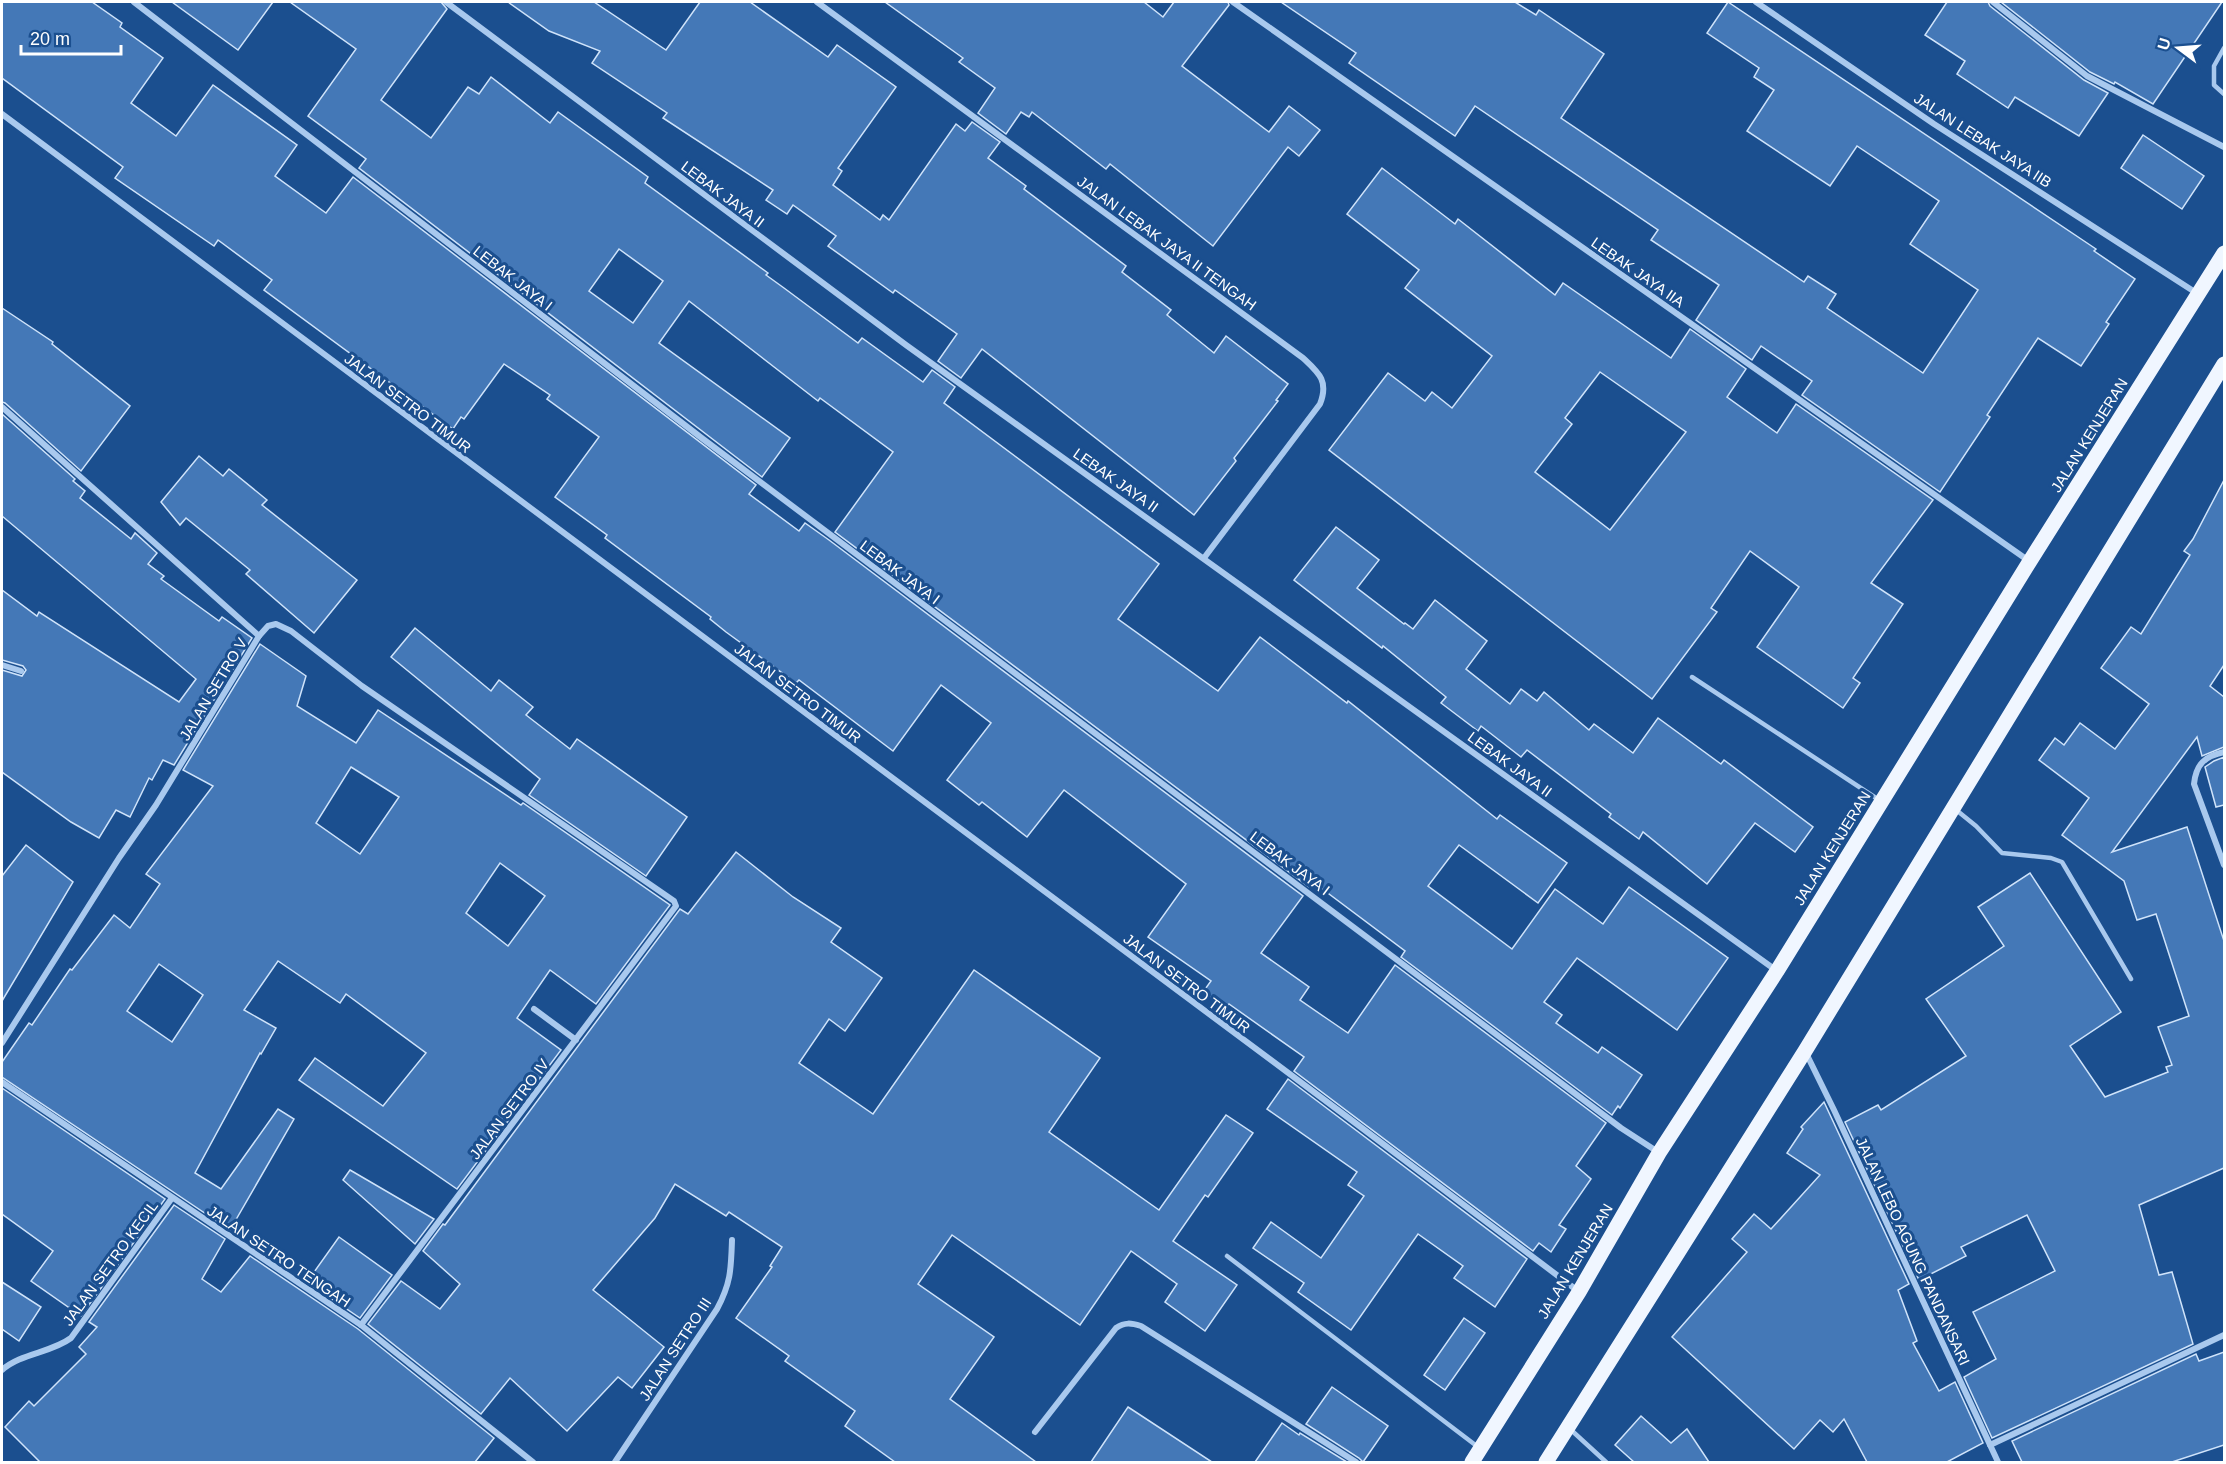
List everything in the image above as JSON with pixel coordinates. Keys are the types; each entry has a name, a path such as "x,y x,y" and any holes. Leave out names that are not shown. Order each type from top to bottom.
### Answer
{"main road":[{"name":"JALAN KENJERAN","path":"1476,1456 1579,1292 1659,1153 1777,971 2030,561 2224,253"},
{"path":"1545,1462 1805,1052 2224,364"}],"street":[{"name":"LEBAK JAYA I","path":"134,2 703,439 1659,1153"},
{"name":"LEBAK JAYA II","path":"446,2 906,345 1777,971"},
{"name":"JALAN LEBAK JAYA II TENGAH","path":"817,2 1318,371 1325,392 1320,404 1204,558"},
{"name":"LEBAK JAYA IIA","path":"1233,2 2030,561"},
{"name":"JALAN LEBAK JAYA IIB","path":"1756,2 1934,124 2199,294"},
{"path":"1993,2 2087,76 2224,147"},
{"name":"JALAN SETRO TIMUR","path":"2,114 1579,1292"},
{"name":"JALAN SETRO V","path":"2,407 259,636 156,806 119,858 2,1043"},
{"name":"JALAN SETRO IV","path":"259,636 267,626 276,624 291,631 362,686 674,900 676,906 361,1325"},
{"path":"2,665 21,671"},
{"path":"2224,752 2213,754 2203,760 2196,770 2194,784 2224,865"},
{"path":"534,1009 576,1040"},
{"name":"JALAN LEBO AGUNG PANDANSARI","path":"1805,1052 1998,1462"},
{"name":"JALAN SETRO TENGAH","path":"2,1082 361,1325 533,1462"},
{"name":"JALAN SETRO KECIL","path":"2,1370 36,1353 60,1346 71,1338 172,1198"},
{"name":"JALAN SETRO III","path":"615,1462 727,1291 732,1240"},
{"path":"1035,1432 1116,1328 1123,1323 1131,1323 1141,1326 1356,1462"},
{"path":"1990,1445 2224,1335"}],"lane":[{"path":"2224,48 2214,66 2214,85 2224,94"},
{"path":"1692,677 1881,802"},
{"path":"1954,808 1976,826 2002,853 2051,858 2062,862 2131,979"},
{"path":"1227,1256 1476,1456"},
{"path":"1568,1427 1606,1462"}],"building":[{"path":"2,2 92,2 122,23 120,27 163,58 131,103 176,136 213,85 297,145 275,176 326,213 353,177 756,485 749,494 799,531 805,523 829,540 1303,896 1261,953 1309,987 1300,1000 1348,1033 1395,965 1606,1123 1576,1166 1591,1179 1559,1225 1566,1229 1551,1252 1539,1243 1533,1251 1294,1071 1304,1057 1229,1004 1226,1008 1203,992 1211,981 1148,937 1186,884 1064,790 1027,837 982,802 979,805 947,780 991,723 941,685 893,751 799,680 796,683 726,632 710,619 711,617 605,538 607,535 555,497 599,437 547,399 550,395 504,364 464,419 461,417 453,429 264,290 272,280 218,240 214,246 115,178 123,167 2,78"},
{"path":"172,2 273,2 238,50"},
{"path":"290,2 441,2 447,9 381,100 431,138 468,87 479,94 491,77 550,123 558,112 648,177 645,183 768,273 766,275 858,343 862,338 923,382 932,370 955,387 944,403 1159,564 1118,619 1218,691 1260,637 1347,703 1348,701 1497,819 1500,815 1567,863 1538,903 1459,845 1428,886 1512,949 1555,889 1603,924 1629,887 1728,958 1677,1030 1577,958 1544,1002 1562,1015 1556,1023 1598,1053 1602,1047 1642,1075 1620,1108 1618,1106 1612,1115 1401,957 1405,951 1313,882 1309,887 835,532 893,452 820,398 818,401 689,301 659,343 790,438 762,477 359,168 366,159 308,116 356,49","holes":["619,249 663,281 633,323 589,291"]},
{"path":"508,2 594,2 666,50 700,2 750,2 828,57 837,45 896,87 838,168 842,171 833,185 880,220 883,215 889,220 956,124 965,131 972,122 1000,142 988,158 1026,186 1024,189 1126,266 1122,272 1171,310 1167,315 1214,353 1226,336 1288,384 1276,400 1278,401 1234,458 1236,461 1194,515 982,349 961,378 938,361 957,334 895,290 893,293 828,246 836,236 793,205 787,214 766,200 773,190 663,118 667,113 592,63 600,51 549,31"},
{"path":"885,2 1144,2 1163,17 1174,2 1228,2 1229,5 1182,66 1269,132 1289,106 1320,130 1299,156 1288,147 1213,246 1110,164 1106,169 1032,112 1029,117 1021,112 1006,134 978,113 995,88 959,62 963,58"},
{"path":"1281,2 1515,2 1536,15 1539,10 1604,54 1561,118 1804,282 1808,276 1836,294 1827,308 1923,373 1978,290 1910,244 1939,201 1857,146 1830,186 1747,131 1774,90 1754,77 1759,68 1707,33 1728,2 2096,249 2094,251 2135,279 2106,322 2109,324 2081,366 2038,338 1987,415 1990,417 1940,492 1802,395 1812,381 1761,346 1752,360 1696,320 1719,285 1651,240 1658,230 1475,106 1455,136 1349,63 1356,53"},
{"path":"1947,2 1988,2 1990,6 2084,80 2108,93 2079,136 2015,97 2008,108 1957,74 1965,61 1925,35"},
{"path":"2001,2 2222,2 2153,104 2115,82 2114,84 2090,72"},
{"path":"2143,135 2204,176 2182,209 2121,168"},
{"path":"1382,168 1455,224 1458,219 1555,295 1563,283 1671,358 1690,329 1746,369 1727,397 1777,433 1796,404 1933,500 1871,583 1903,604 1853,678 1860,683 1843,708 1757,647 1799,587 1750,551 1711,608 1717,612 1652,699 1329,450 1388,373 1425,401 1432,392 1452,408 1492,356 1405,288 1419,270 1347,214","holes":["1600,372 1686,432 1610,530 1535,472 1572,424 1565,418"]},
{"path":"2,308 53,342 52,344 130,406 81,471 2,402"},
{"path":"2,414 75,479 73,481 85,491 80,498 131,539 135,533 157,553 148,564 164,576 161,579 219,621 222,617 252,638 174,765 163,760 152,780 149,778 130,817 116,810 99,838 71,822 2,772 2,670 22,676 26,670 23,666 2,660 2,590 37,616 39,612 179,702 196,679 2,516"},
{"path":"199,456 223,476 229,469 267,500 262,505 357,580 314,633 246,574 250,570 186,518 180,525 161,502"},
{"path":"2224,480 2224,665 2210,686 2224,697 2224,747 2202,756 2197,737 2112,852 2187,827 2224,941 2224,1168 2139,1205 2159,1275 2172,1272 2193,1344 1992,1438 1964,1377 1996,1359 1973,1312 2055,1271 2027,1215 1961,1247 1966,1256 1919,1280 1845,1122 1878,1105 1881,1110 1966,1056 1926,999 2004,946 1978,907 2030,873 2121,1012 2070,1046 2105,1097 2168,1072 2166,1067 2172,1065 2158,1027 2189,1016 2156,914 2137,920 2124,881 2062,835 2089,798 2039,760 2055,738 2064,745 2080,723 2115,749 2149,704 2101,668 2131,627 2141,634 2190,555 2184,551 2193,539"},
{"path":"1336,527 1379,560 1357,588 1413,629 1435,600 1487,641 1466,669 1510,704 1521,689 1537,701 1544,692 1589,730 1594,724 1633,753 1658,718 1721,764 1724,760 1813,827 1795,852 1755,823 1707,884 1643,832 1639,839 1609,817 1611,814 1527,750 1521,757 1481,726 1478,731 1441,703 1446,697 1383,646 1382,648 1294,580"},
{"path":"415,628 491,691 499,680 533,707 526,715 570,749 577,739 687,817 646,876 529,795 540,779 391,657"},
{"path":"260,644 306,676 297,706 356,743 378,710 521,805 523,803 670,905 596,1004 550,970 517,1018 561,1050 457,1189 299,1080 315,1058 383,1106 426,1053 346,994 340,1003 278,961 244,1010 276,1028 195,1173 221,1189 278,1109 294,1119 230,1230 2,1077 2,1062 29,1023 32,1025 70,969 72,970 114,915 130,928 160,884 146,874 213,786 183,770","holes":["351,767 399,797 360,854 316,823","500,863 545,896 508,946 466,913","159,964 203,995 172,1042 127,1011"]},
{"path":"2224,757 2224,805 2216,807 2205,767"},
{"path":"26,845 73,882 2,1001 2,876"},
{"path":"736,852 793,897 841,928 831,942 882,978 845,1031 829,1019 799,1063 873,1114 974,970 1100,1058 1049,1132 1159,1210 1226,1115 1253,1133 1208,1197 1205,1195 1173,1241 1237,1285 1205,1331 1165,1302 1177,1284 1131,1251 1080,1325 952,1235 918,1284 994,1337 950,1399 1036,1462 895,1462 845,1426 855,1411 785,1361 789,1356 736,1318 772,1267 770,1266 782,1247 729,1212 726,1216 675,1184 655,1218 593,1290 664,1347 632,1388 618,1377 567,1431 510,1378 481,1414 368,1324 401,1281 440,1309 460,1284 423,1251 443,1224 445,1225 680,909 688,914"},
{"path":"1288,1079 1527,1259 1495,1307 1454,1278 1463,1266 1418,1234 1351,1330 1298,1292 1304,1283 1253,1248 1271,1222 1321,1258 1364,1196 1348,1185 1357,1172 1267,1109"},
{"path":"2,1088 165,1199 81,1316 31,1281 53,1251 2,1214"},
{"path":"1824,1102 1909,1284 1898,1290 1917,1341 1913,1343 1939,1391 1955,1382 1983,1443 1947,1462 1867,1462 1844,1419 1833,1432 1820,1420 1794,1449 1672,1337 1747,1252 1732,1239 1754,1214 1771,1229 1820,1175 1787,1153 1803,1129 1801,1127"},
{"path":"350,1170 434,1219 415,1244 343,1180"},
{"path":"174,1205 225,1239 202,1279 221,1292 250,1256 358,1329 494,1438 475,1462 40,1462 5,1427 29,1401 34,1406 86,1354 79,1347 97,1327 89,1322"},
{"path":"339,1237 392,1275 360,1318 307,1282"},
{"path":"2,1282 41,1307 19,1341 2,1329"},
{"path":"1464,1318 1485,1333 1445,1390 1424,1375"},
{"path":"2224,1352 2224,1445 2172,1462 2022,1462 2012,1441 2196,1354 2199,1361"},
{"path":"1332,1387 1388,1426 1363,1462 1306,1424"},
{"path":"1128,1407 1212,1462 1091,1462"},
{"path":"1641,1416 1671,1443 1687,1429 1709,1462 1634,1462 1615,1445"},
{"path":"1282,1423 1299,1435 1300,1433 1347,1462 1255,1462"}]}
